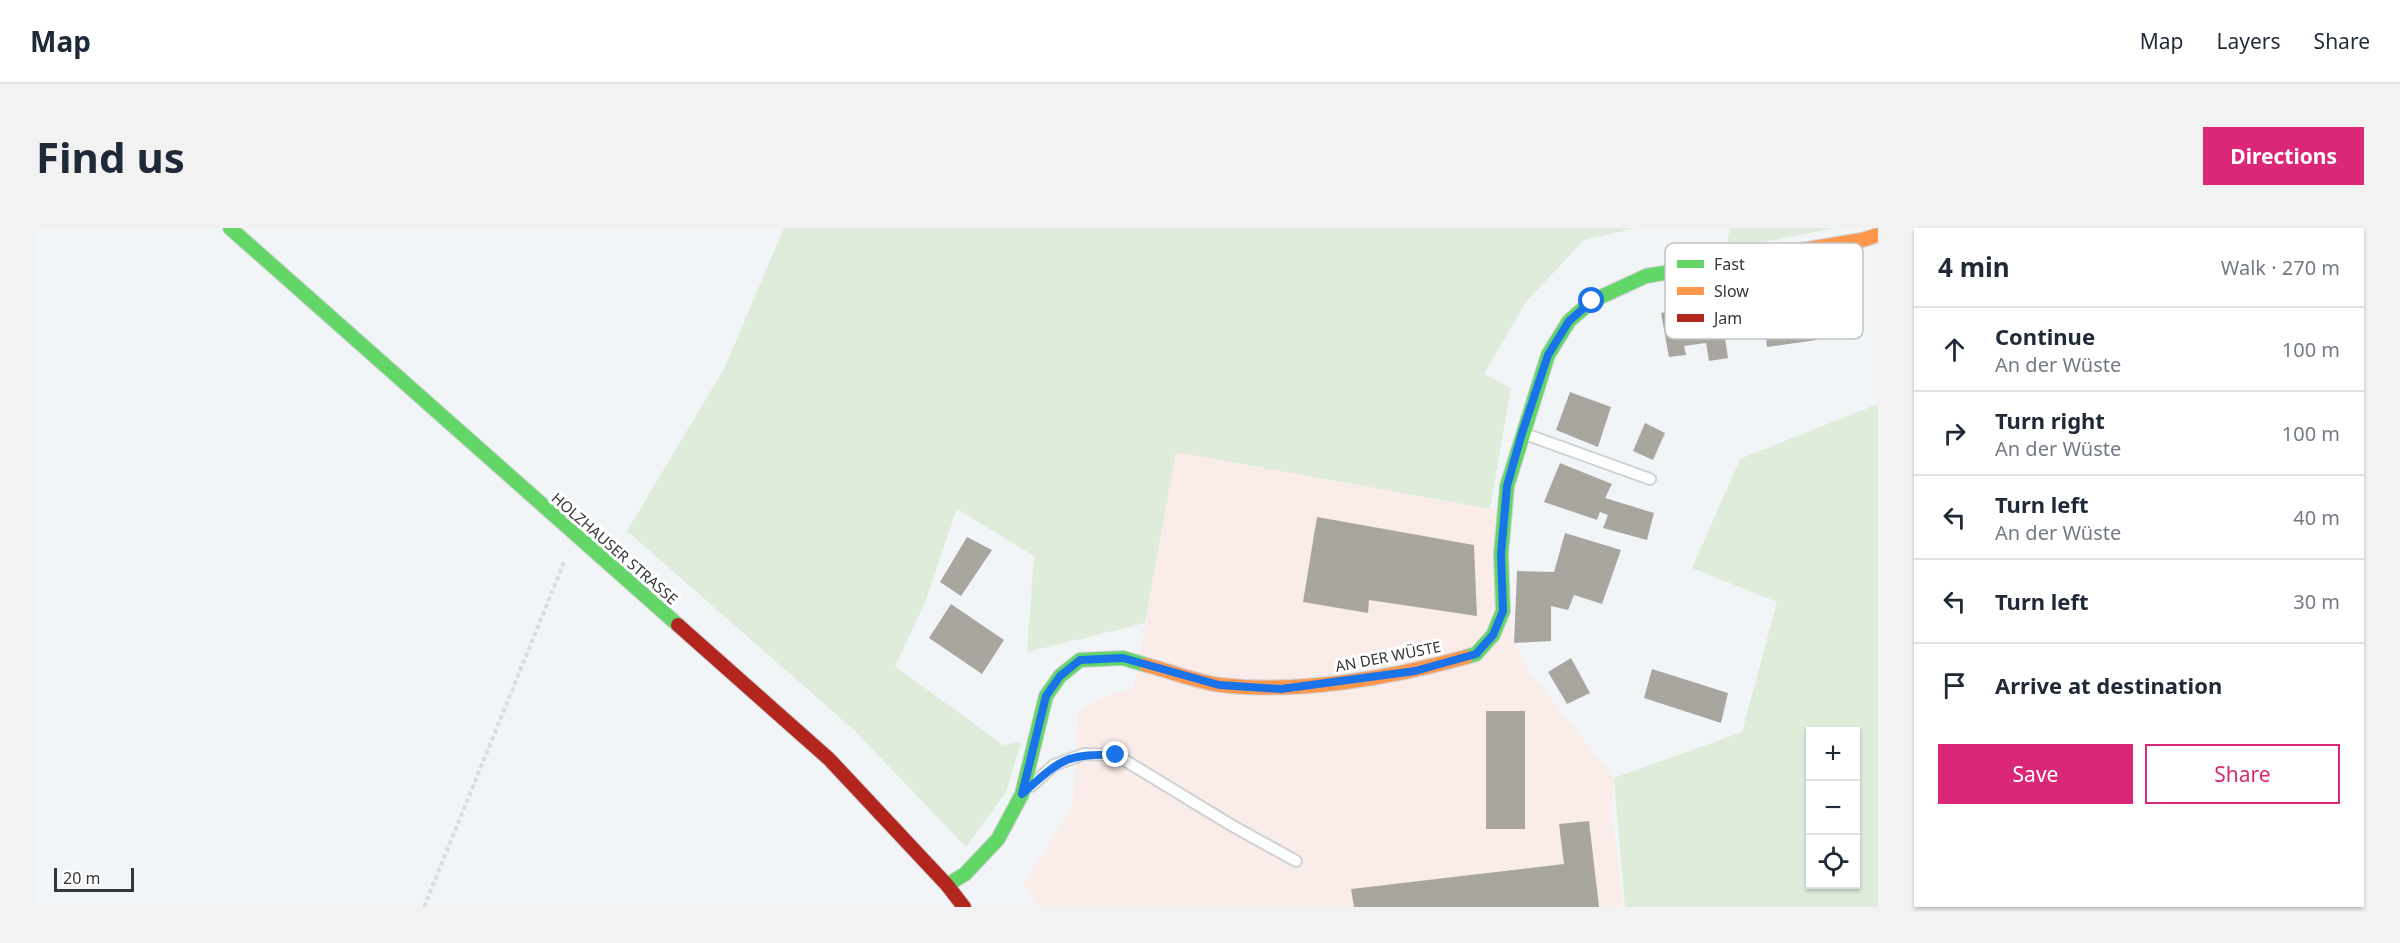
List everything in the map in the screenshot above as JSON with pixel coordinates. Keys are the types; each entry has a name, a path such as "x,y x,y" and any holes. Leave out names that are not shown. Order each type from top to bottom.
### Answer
{"street":[{"name":"HOLZHAUSER STRASSE","path":"230,228 829,759 947,885 964,907"},
{"name":"AN DER WÜSTE","path":"1844,243 1878,235"},
{"name":"AN DER WÜSTE","path":"947,885 965,874 998,839 1022,794 1046,696 1060,676 1080,660 1123,658 1219,685 1281,689 1415,671 1476,654 1493,635 1503,611 1501,554 1507,486 1548,355 1569,321 1592,301 1646,276 1665,273"}],"lane":[{"path":"1522,433 1650,479"},
{"path":"1022,794 1054,765 1084,754 1116,755 1231,825 1296,861"}],"path":[{"path":"424,907 575,534"}],"shaded area":[{"path":"1176,452 1511,513 1508,538 1512,638 1529,672 1614,778 1612,813 1623,907 1039,907 1023,884 1073,804 1078,712 1093,702 1134,687"}],"green space":[{"path":"784,228 1636,228 1584,240 1526,302 1484,374 1511,388 1490,509 1176,452 1145,623 1027,652 1034,556 957,509 924,605 895,666 1003,745 1021,742 1006,792 966,847 855,731 627,531 724,369"},
{"path":"1730,228 1836,228 1757,243 1727,243"},
{"path":"1878,404 1878,907 1625,907 1614,778 1742,732 1777,602 1692,568 1740,459"}],"building":[{"path":"1665,312 1665,335 1661,313"},
{"path":"1666,339 1725,339 1728,358 1709,361 1706,343 1684,346 1686,355 1669,357"},
{"path":"1766,339 1817,339 1817,340 1767,347"},
{"path":"1570,392 1611,407 1598,447 1556,430"},
{"path":"1645,423 1665,433 1653,460 1633,451"},
{"path":"1560,463 1612,484 1605,498 1654,513 1647,540 1603,528 1608,515 1600,512 1597,520 1544,502"},
{"path":"1317,517 1474,545 1477,616 1369,600 1368,613 1303,602"},
{"path":"1565,533 1621,550 1602,604 1574,595 1568,610 1551,606 1551,641 1514,643 1517,571 1554,572"},
{"path":"967,537 992,550 961,596 940,582"},
{"path":"951,604 1004,640 982,674 929,638"},
{"path":"1571,658 1590,693 1567,704 1548,672"},
{"path":"1652,669 1728,693 1721,723 1644,698"},
{"path":"1486,711 1525,711 1525,829 1486,829"},
{"path":"1589,821 1599,907 1354,907 1351,889 1564,864 1559,824"}],"traffic: fast":[{"path":"230,228 678,625"},
{"path":"1466,657 1476,654 1493,635 1503,611 1501,554 1507,486 1548,355 1569,321 1592,301 1646,276 1665,273"},
{"path":"947,885 965,874 998,839 1022,794 1046,696 1060,676 1080,660 1123,658 1146,665"}],"traffic: slow":[{"path":"1844,243 1878,235"},
{"path":"1146,665 1212,684 1281,687 1313,686 1376,677 1466,657"}],"traffic: jam":[{"path":"678,625 829,759 947,885 964,907"}],"route":[{"path":"1116,755 1084,754 1054,765 1022,794 1046,696 1060,676 1080,660 1123,658 1219,685 1281,689 1348,682 1415,671 1476,654 1493,635 1503,611 1501,554 1507,486 1522,433 1548,355 1569,321 1592,301"}]}
